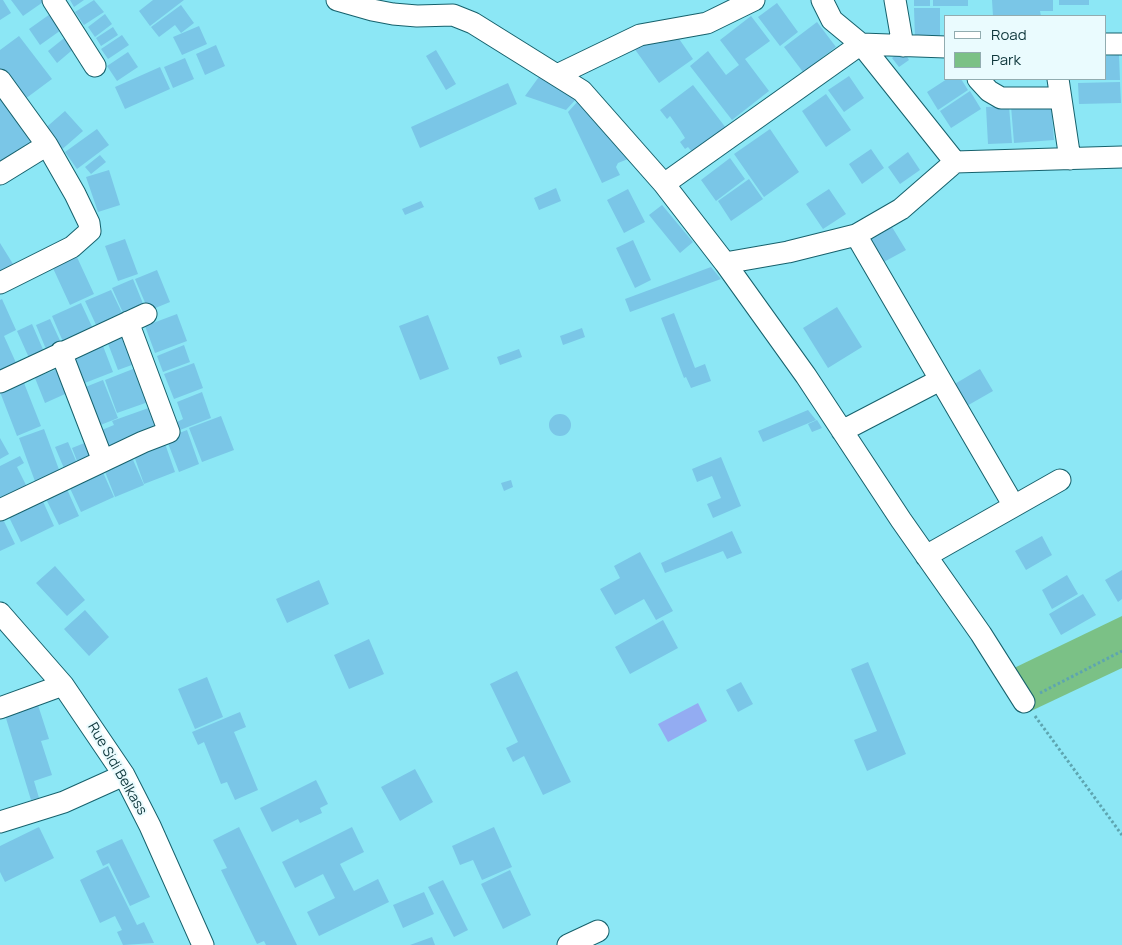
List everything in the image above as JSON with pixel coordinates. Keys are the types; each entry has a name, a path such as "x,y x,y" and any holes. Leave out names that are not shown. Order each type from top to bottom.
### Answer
{"street":[{"path":"53,0 95,66"},
{"path":"337,0 372,10 409,16 453,15 473,23 582,91 664,184 806,376 926,556 981,634 1024,702"},
{"path":"557,75 640,35 707,24 754,0"},
{"path":"822,0 832,20 861,44 955,162"},
{"path":"895,0 903,46"},
{"path":"664,184 861,44 944,47"},
{"path":"1107,44 1122,44"},
{"path":"0,80 48,145 79,201 89,223 90,231 72,247 0,283"},
{"path":"979,80 989,91 1002,98 1059,88 1070,159"},
{"path":"0,174 48,145"},
{"path":"724,263 788,252 856,235 901,209 955,162 1122,157"},
{"path":"856,235 1014,506"},
{"path":"0,382 137,318 169,432 0,510"},
{"path":"61,352 103,461"},
{"path":"842,431 940,380"},
{"path":"926,556 1060,480"},
{"name":"Rue Sidi Belkass","path":"0,613 63,685 124,775 150,826 203,945"},
{"path":"0,708 63,685"},
{"path":"0,822 64,802 124,775"},
{"path":"568,945 598,931"}],"path":[{"path":"1122,652 1024,702 1122,835"}],"green space":[{"path":"1122,616 1122,668 1031,711 1012,669"}],"water":[{"path":"698,703 707,721 668,742 658,724"}],"building":[{"path":"0,0 3,0 11,13 0,20"},
{"path":"11,0 46,0 23,16"},
{"path":"70,0 84,0 74,7"},
{"path":"94,0 104,12 84,25 75,12"},
{"path":"153,0 184,0 150,26 139,11"},
{"path":"914,0 930,0 930,6 914,6"},
{"path":"933,0 968,0 968,6 933,6"},
{"path":"992,0 1053,0 1053,11 1040,11 1041,15 993,15"},
{"path":"1059,0 1089,0 1089,5 1059,5"},
{"path":"777,3 798,32 780,46 758,17"},
{"path":"181,5 194,23 181,33 175,25 159,37 151,27"},
{"path":"914,8 940,8 940,39 915,39"},
{"path":"53,12 64,28 40,45 29,29"},
{"path":"105,14 112,24 95,37 88,27"},
{"path":"751,16 770,41 745,59 769,91 732,120 690,66 708,51 726,75 739,65 720,40"},
{"path":"817,22 836,47 803,72 784,47"},
{"path":"199,26 207,44 182,55 173,37"},
{"path":"113,27 118,35 101,46 96,38"},
{"path":"675,33 693,59 659,83 634,48"},
{"path":"68,35 77,46 57,63 48,51"},
{"path":"122,35 129,45 108,59 101,49"},
{"path":"19,36 52,79 21,102 0,74 0,50"},
{"path":"216,45 225,66 205,75 196,54"},
{"path":"436,50 456,84 446,90 426,56"},
{"path":"903,50 909,60 899,67 892,58"},
{"path":"128,52 138,67 117,81 107,66"},
{"path":"1119,55 1120,80 1107,80 1107,56"},
{"path":"185,58 194,79 173,88 164,67"},
{"path":"160,67 170,89 125,109 115,87"},
{"path":"541,74 577,98 566,110 525,96"},
{"path":"849,76 864,98 844,112 828,90"},
{"path":"945,80 962,80 968,90 938,110 927,92"},
{"path":"1120,82 1121,103 1079,104 1078,83"},
{"path":"508,83 517,104 420,148 411,127"},
{"path":"693,85 726,128 693,153 688,147 685,149 680,142 685,138 670,116 667,119 660,110"},
{"path":"0,90 38,144 0,168"},
{"path":"970,91 981,109 951,128 940,111"},
{"path":"826,94 851,130 826,147 802,111"},
{"path":"579,100 638,155 618,163 616,167 620,175 602,183 568,112"},
{"path":"1051,103 1054,140 1014,143 1011,106"},
{"path":"1009,106 1012,143 988,144 986,107"},
{"path":"65,111 83,131 59,152 42,131"},
{"path":"97,129 109,145 77,169 65,152"},
{"path":"770,129 799,172 764,197 734,154"},
{"path":"871,149 884,168 862,184 849,164"},
{"path":"908,152 920,170 900,184 888,167"},
{"path":"100,155 106,162 91,174 85,167"},
{"path":"730,158 745,179 716,201 701,180"},
{"path":"109,170 120,205 98,212 86,177"},
{"path":"749,179 763,199 731,221 718,201"},
{"path":"556,188 561,201 539,210 534,198"},
{"path":"628,189 645,222 624,233 607,200"},
{"path":"829,189 846,214 823,229 806,204"},
{"path":"421,201 424,207 405,215 402,209"},
{"path":"662,205 693,242 680,253 649,215"},
{"path":"892,227 906,250 880,264 867,242"},
{"path":"125,239 138,274 118,281 105,246"},
{"path":"633,240 651,280 635,288 616,248"},
{"path":"0,243 13,264 0,272"},
{"path":"76,255 94,294 70,305 52,266"},
{"path":"711,267 721,279 630,312 625,299"},
{"path":"157,270 170,302 153,309 150,304 146,305 135,279"},
{"path":"133,279 144,306 124,315 112,288"},
{"path":"111,290 124,317 98,329 85,301"},
{"path":"2,299 16,330 4,336 17,365 0,373 0,300"},
{"path":"81,303 94,331 64,344 52,316"},
{"path":"837,307 862,347 828,368 803,328"},
{"path":"674,313 695,368 705,364 711,381 691,388 686,377 684,378 661,318"},
{"path":"177,314 187,341 155,353 145,326"},
{"path":"428,315 449,369 420,380 399,326"},
{"path":"50,319 63,347 48,354 36,325"},
{"path":"32,324 45,354 30,360 17,331"},
{"path":"582,328 585,337 563,345 560,336"},
{"path":"129,333 140,362 118,370 107,341"},
{"path":"184,345 190,362 163,372 157,356"},
{"path":"103,346 113,372 77,386 67,360"},
{"path":"519,349 522,357 500,365 497,357"},
{"path":"194,363 203,388 174,399 164,374"},
{"path":"65,366 74,390 45,403 35,378"},
{"path":"138,367 151,401 117,413 105,380"},
{"path":"980,369 993,391 965,407 953,385"},
{"path":"103,380 118,418 93,428 78,390"},
{"path":"24,383 41,426 17,436 0,392"},
{"path":"202,392 211,418 180,430 177,422 183,419 177,402"},
{"path":"157,405 167,432 105,455 97,432 114,425 112,421"},
{"path":"808,410 816,420 763,442 758,431"},
{"path":"560,414 568,417 571,425 568,433 560,436 552,433 549,425 552,417"},
{"path":"221,416 234,450 202,462 189,428"},
{"path":"817,420 822,428 812,432 808,424"},
{"path":"44,429 61,475 36,484 19,438"},
{"path":"187,430 199,464 179,472 166,438"},
{"path":"0,438 9,454 0,459"},
{"path":"163,438 175,472 144,484 132,450"},
{"path":"68,442 79,468 66,473 55,447"},
{"path":"87,442 95,460 79,466 72,448"},
{"path":"130,453 144,485 115,497 102,464"},
{"path":"20,456 24,463 17,467 30,493 0,509 0,466"},
{"path":"721,457 741,506 713,518 707,504 721,498 712,476 697,482 692,469"},
{"path":"101,468 114,497 81,512 68,484"},
{"path":"511,480 513,487 504,491 501,483"},
{"path":"66,487 79,516 59,525 45,497"},
{"path":"41,497 54,526 21,542 7,513"},
{"path":"0,513 15,544 0,551"},
{"path":"732,531 742,553 727,559 723,551 665,573 661,563"},
{"path":"1042,536 1052,555 1026,570 1015,551"},
{"path":"640,552 673,611 656,620 644,599 615,615 600,589 620,578 614,566"},
{"path":"55,566 85,600 67,616 36,583"},
{"path":"1122,570 1122,599 1118,602 1105,580"},
{"path":"1067,575 1078,594 1052,609 1042,590"},
{"path":"319,580 329,604 287,623 276,599"},
{"path":"1083,594 1096,615 1061,635 1049,614"},
{"path":"85,610 109,637 89,656 64,629"},
{"path":"663,620 678,648 630,674 615,647"},
{"path":"369,639 384,674 349,689 334,655"},
{"path":"868,662 906,754 867,771 854,740 877,731 851,669"},
{"path":"517,671 571,782 543,795 524,756 513,762 506,748 518,742 490,684"},
{"path":"207,677 223,717 195,729 178,689"},
{"path":"741,682 753,704 738,712 726,690"},
{"path":"38,705 49,739 41,741 52,775 34,781 39,798 31,800 5,715"},
{"path":"240,712 246,727 234,732 258,790 235,800 227,782 221,784 204,742 198,745 192,732"},
{"path":"415,769 433,802 400,821 381,787"},
{"path":"316,780 328,804 320,808 322,813 300,823 298,819 272,832 260,808"},
{"path":"39,827 54,858 5,882 0,872 0,846"},
{"path":"239,827 297,945 266,945 264,941 257,944 221,870 227,868 213,840"},
{"path":"352,827 364,852 340,864 354,891 378,879 389,902 319,936 307,912 335,898 323,874 295,888 282,862"},
{"path":"494,827 512,867 482,880 473,860 460,865 452,846"},
{"path":"122,839 150,897 130,906 109,863 103,866 96,851"},
{"path":"108,866 137,925 144,922 154,943 123,945 117,932 122,930 115,916 100,923 80,880"},
{"path":"510,870 531,915 503,929 481,884"},
{"path":"443,880 468,930 454,937 428,887"},
{"path":"424,892 434,914 403,928 393,905"},
{"path":"432,937 435,945 410,945"}]}
